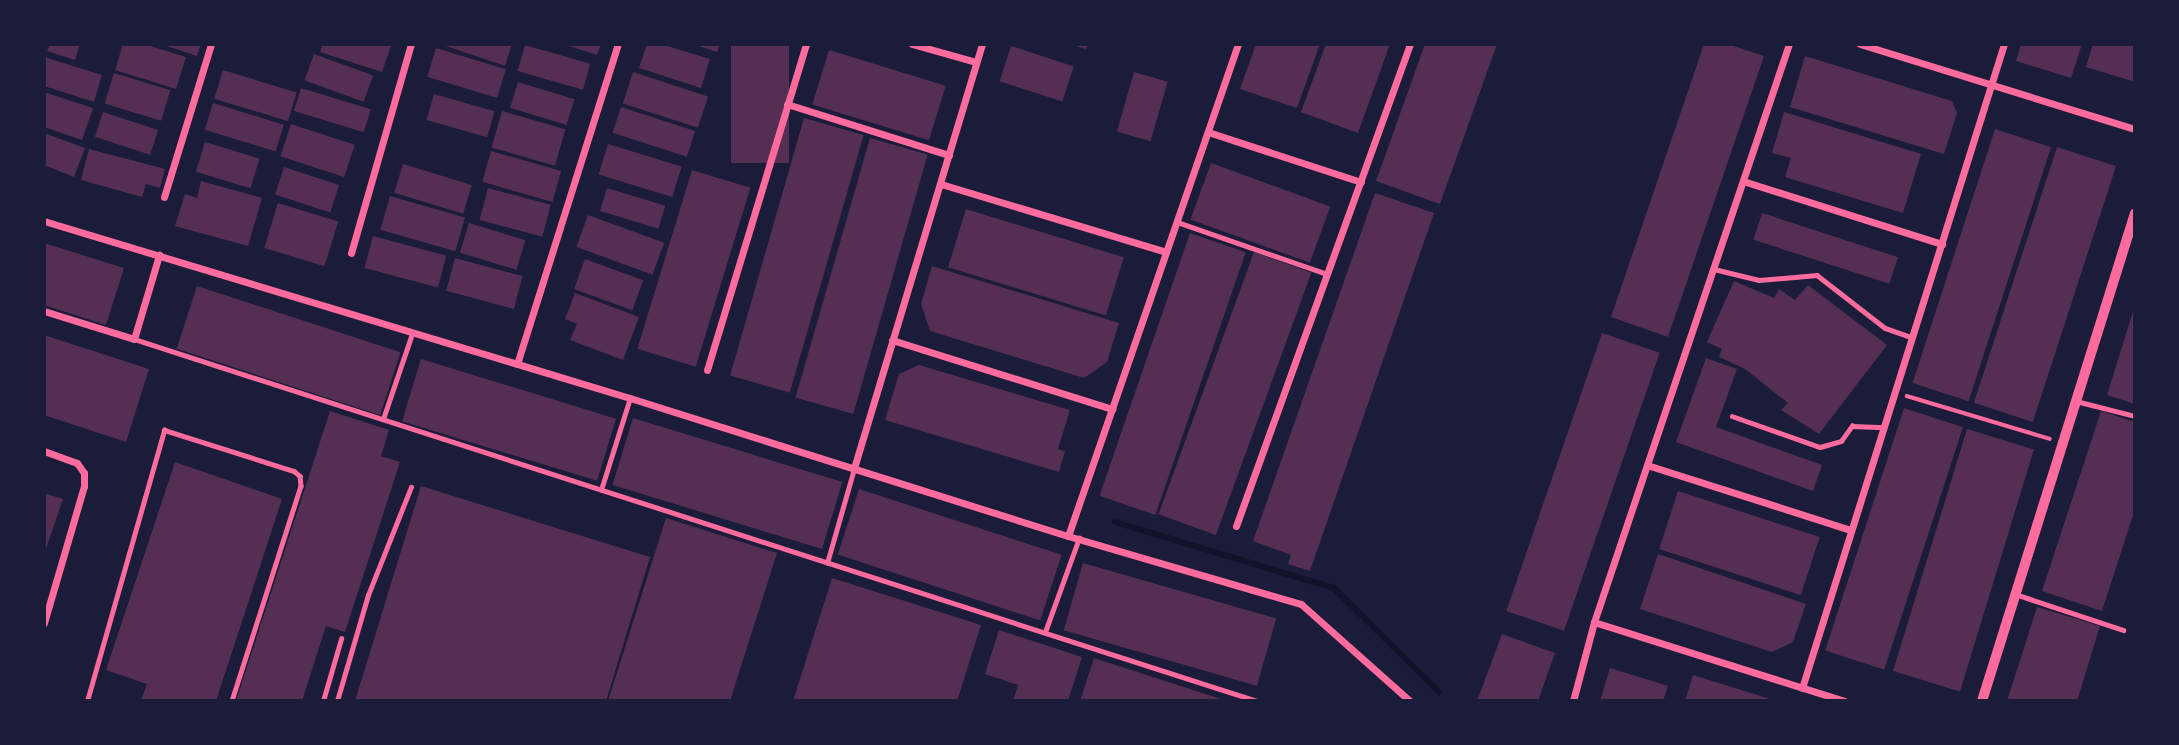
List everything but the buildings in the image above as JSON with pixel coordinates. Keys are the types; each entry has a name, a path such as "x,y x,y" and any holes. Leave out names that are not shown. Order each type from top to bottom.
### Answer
{"street":[{"path":"164,197 212,44"},
{"path":"351,253 411,44"},
{"path":"517,364 618,44"},
{"path":"707,370 806,44"},
{"path":"912,44 976,62"},
{"path":"854,468 982,44"},
{"path":"1068,536 1238,44"},
{"path":"1236,526 1410,44"},
{"path":"1573,701 1594,622 1789,44"},
{"path":"1860,44 2135,129"},
{"path":"1802,688 2004,44"},
{"path":"787,104 949,155"},
{"path":"1208,132 1361,182"},
{"path":"1743,181 1942,244"},
{"path":"941,184 1166,252"},
{"path":"1982,701 2135,214"},
{"path":"44,221 630,398 1068,536 1301,604 1410,701"},
{"path":"44,311 134,339 159,255"},
{"path":"892,340 1112,409"},
{"path":"44,451 78,463 83,473 84,486 44,623"},
{"path":"1647,466 1852,530"},
{"path":"1594,622 1845,701"}],"lane":[{"path":"1176,222 1327,274"},
{"path":"1713,269 1759,280 1816,275 1885,328 1912,337"},
{"path":"383,419 412,334"},
{"path":"134,339 1257,701"},
{"path":"601,490 630,398"},
{"path":"2076,400 2135,416"},
{"path":"1732,416 1820,447 1841,441 1852,426 1884,427"},
{"path":"87,701 164,430 294,471 300,476 301,486 232,701"},
{"path":"827,563 854,468"},
{"path":"337,701 368,595 411,486"},
{"path":"1045,632 1079,538"},
{"path":"44,587 53,590"},
{"path":"2014,594 2123,630"},
{"path":"323,701 341,639"}],"path":[{"path":"1895,393 2062,443"}],"waterway":[{"path":"1115,522 1334,588 1439,692"}]}
